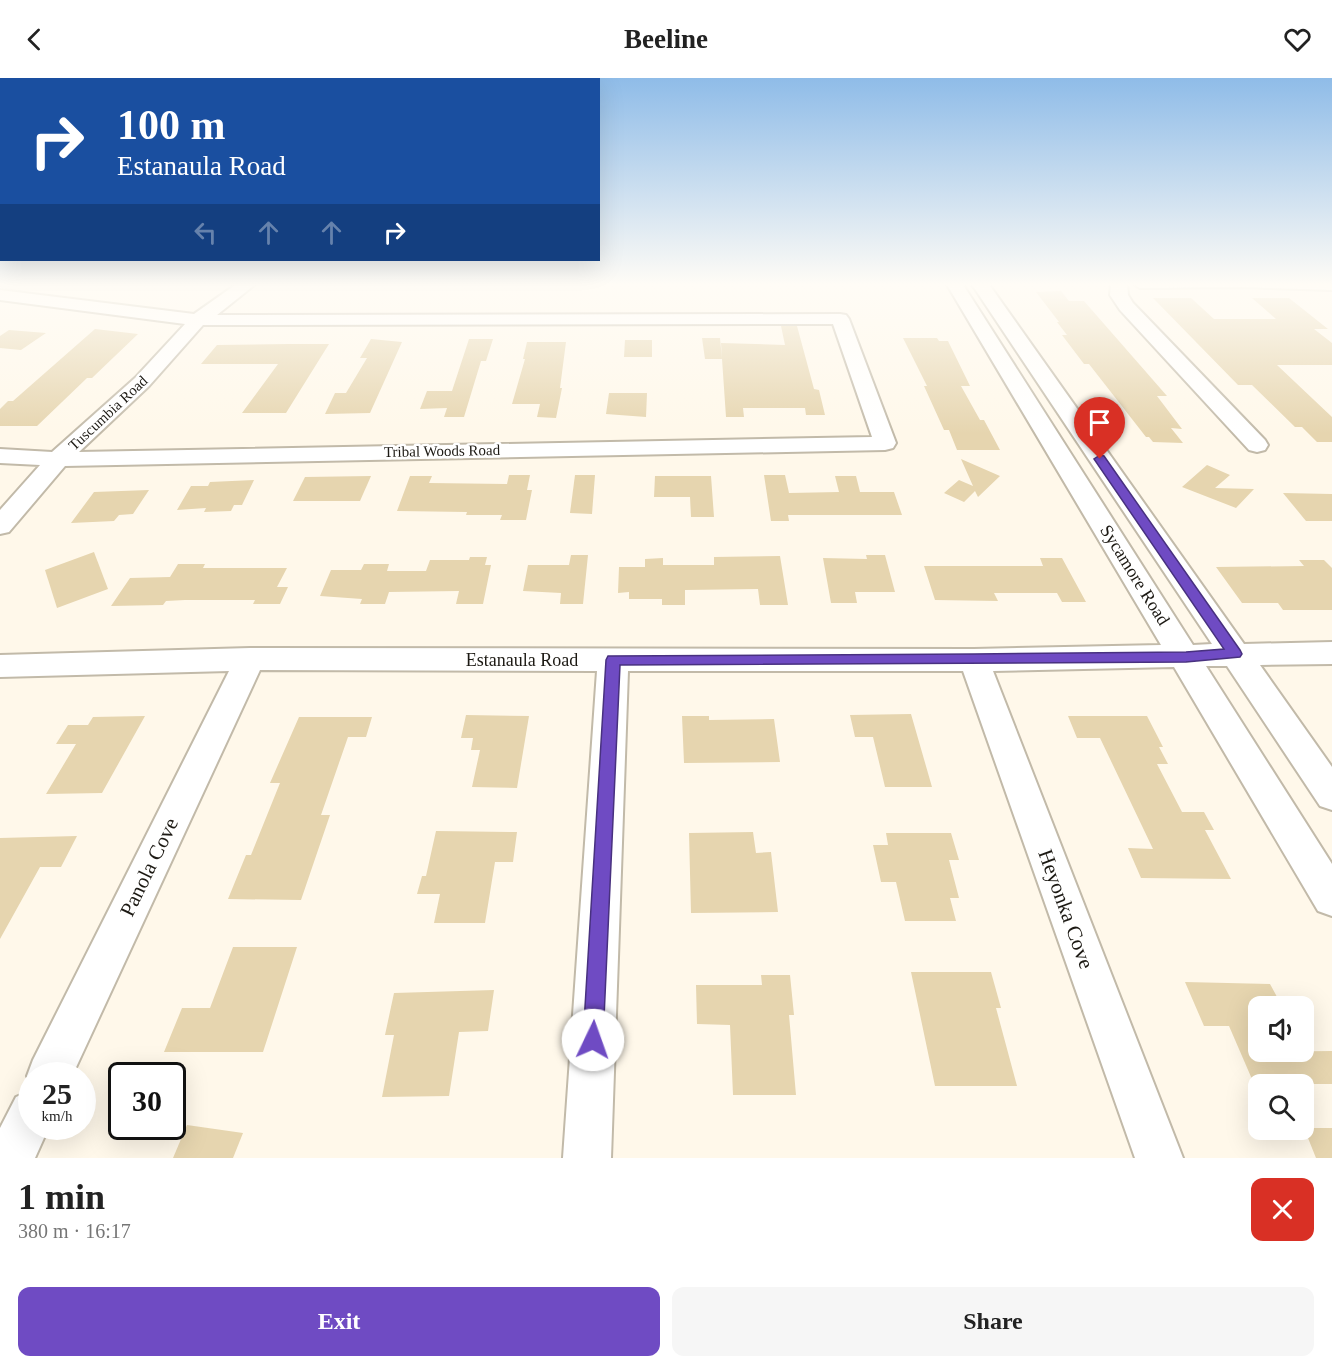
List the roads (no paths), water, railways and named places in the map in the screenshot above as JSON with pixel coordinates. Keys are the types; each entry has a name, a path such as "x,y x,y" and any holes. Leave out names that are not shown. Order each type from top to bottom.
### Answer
{"street":[{"name":"Tuscumbia Road","path":"0,526 58,459 142,382 186,333"},
{"name":"Tribal Woods Road","path":"0,456 58,459 885,443 845,333"},
{"name":"Sycamore Road","path":"985,333 1332,898"},
{"name":"Sycamore Road","path":"1014,333 1332,795"},
{"path":"1152,333 1257,445"},
{"name":"Estanaula Road","path":"0,666 249,659 974,660 1332,653"},
{"name":"Panola Cove","path":"56,1062 249,659"},
{"path":"587,1158 613,660"},
{"name":"Heyonka Cove","path":"974,660 1159,1158"},
{"path":"10,1158 19,1140"}]}
